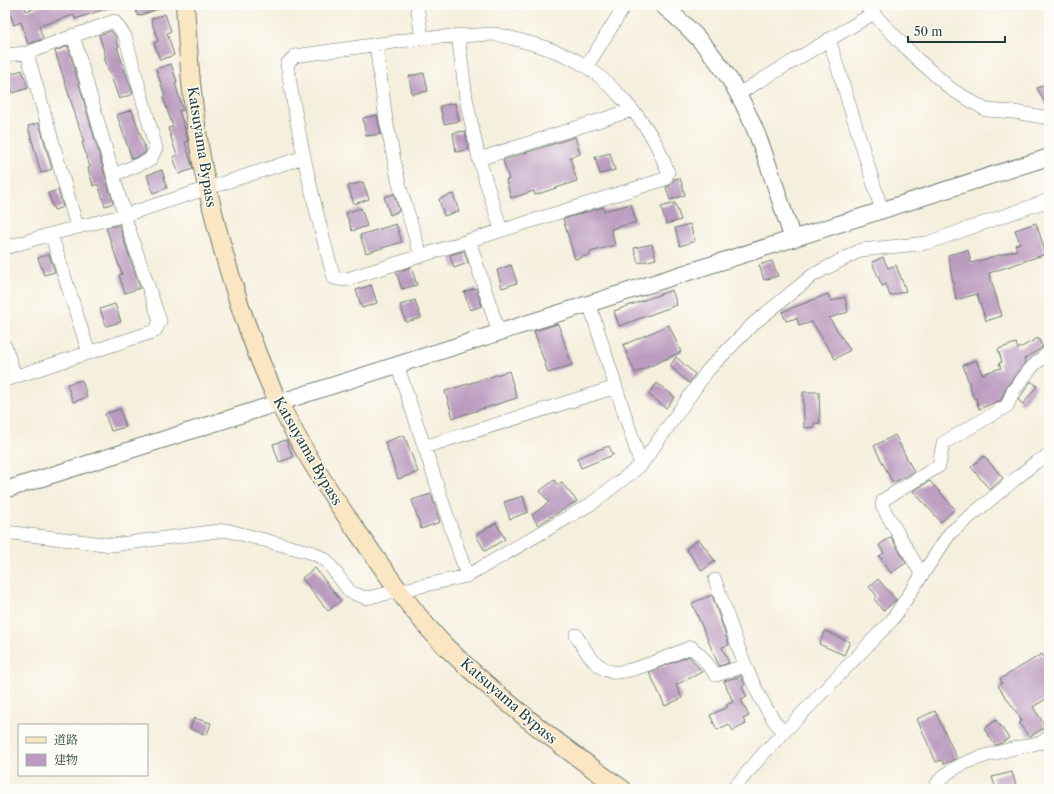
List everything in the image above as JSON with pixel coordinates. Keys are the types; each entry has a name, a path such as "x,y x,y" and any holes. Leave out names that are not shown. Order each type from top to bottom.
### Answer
{"main road":[{"name":"Katsuyama Bypass","path":"185,5 195,120 207,189 235,290 251,338 279,403 304,449 350,523 399,591 446,646 496,691 572,754 622,789"}],"street":[{"path":"417,5 422,38"},
{"path":"587,66 625,5"},
{"path":"662,5 682,21 712,56 738,94 761,144 793,239"},
{"path":"738,94 829,39 870,9 916,58 951,89 986,110 1014,112 1049,118"},
{"path":"5,55 27,53 114,21 125,36 156,148 150,160 113,175"},
{"path":"495,34 528,42 587,66 612,88 632,110 656,143 668,172 665,178 344,280 334,278 317,220 294,113 287,64 295,56 422,38 458,35 495,34"},
{"path":"5,346 10,378 155,331 160,321 125,215 73,35"},
{"path":"458,35 466,98 479,159 501,230"},
{"path":"829,39 882,211"},
{"path":"376,44 386,120 399,184 421,256"},
{"path":"27,53 77,227"},
{"path":"479,159 632,110"},
{"path":"5,248 51,234 125,215 304,157"},
{"path":"6,487 279,403 397,364 499,333 1049,157"},
{"path":"5,532 112,545 226,530 313,553 326,560 350,592 366,598 467,576 591,504 641,465 708,370 753,324 813,275 861,250 927,243 1049,200"},
{"path":"51,234 89,353"},
{"path":"469,240 499,333"},
{"path":"589,303 641,465"},
{"path":"922,575 882,506 883,500 938,466 943,443 1007,406 1013,391 1032,367 1049,352"},
{"path":"397,364 467,576"},
{"path":"424,447 616,387"},
{"path":"734,789 783,733 892,620 950,533 1036,462 1049,456"},
{"path":"715,580 746,666 769,715 783,733"},
{"path":"576,635 584,650 598,664 612,672 649,664 690,647 701,656 716,675 746,666"},
{"path":"934,789 938,779 965,762 1042,742 1049,737"}],"building":[{"path":"24,5 26,11 45,5 110,5 111,7 75,19 74,15 39,26 43,39 28,44 21,22 14,25 8,7"},
{"path":"134,5 165,5 165,7 138,16"},
{"path":"165,14 171,31 167,33 174,55 160,60 154,43 158,41 151,19"},
{"path":"111,31 115,36 119,47 117,47 133,94 119,99 104,57 106,57 99,35"},
{"path":"68,46 113,203 105,206 98,184 93,186 88,168 90,167 82,142 84,142 55,51"},
{"path":"171,64 177,82 175,83 183,110 179,111 187,136 188,141 185,142 193,169 179,174 173,157 177,155 168,128 173,127 156,69"},
{"path":"22,70 28,88 13,93 8,75"},
{"path":"424,73 428,91 412,94 409,76"},
{"path":"1049,83 1049,110 1037,88"},
{"path":"455,103 459,121 444,124 440,106"},
{"path":"132,110 146,151 144,154 132,159 117,115"},
{"path":"377,115 381,134 366,136 363,118"},
{"path":"39,123 52,169 41,173 28,126"},
{"path":"465,131 469,149 456,152 453,133"},
{"path":"575,137 580,154 570,157 577,181 535,195 534,191 511,198 506,180 509,179 503,160"},
{"path":"610,153 615,170 600,174 595,157"},
{"path":"162,170 167,188 153,193 147,175"},
{"path":"680,178 685,195 670,200 666,187 671,185 674,179"},
{"path":"363,182 369,199 354,204 348,186"},
{"path":"58,190 63,207 54,210 48,193"},
{"path":"394,194 399,211 390,215 384,197"},
{"path":"453,194 459,211 444,216 439,199"},
{"path":"675,203 681,220 666,224 661,207"},
{"path":"631,204 636,222 611,229 615,245 590,252 590,255 575,259 563,219 603,207 604,211"},
{"path":"361,208 367,226 352,231 346,213"},
{"path":"1036,223 1046,254 989,273 1002,316 986,321 977,294 956,300 948,255 968,250 971,263 1017,250 1015,245 1020,243 1015,230"},
{"path":"396,224 402,242 366,253 360,235"},
{"path":"690,224 695,241 680,246 675,228"},
{"path":"119,225 140,288 125,293 119,275 122,274 106,228"},
{"path":"652,244 656,259 638,263 634,248"},
{"path":"464,251 468,263 454,268 450,255"},
{"path":"49,254 55,272 44,275 38,258"},
{"path":"883,257 888,268 896,265 906,291 890,296 886,284 882,286 872,262"},
{"path":"772,261 778,276 764,280 759,265"},
{"path":"511,265 517,283 502,288 497,270"},
{"path":"411,267 417,285 402,289 396,272"},
{"path":"371,285 377,303 362,308 356,290"},
{"path":"476,288 482,306 470,310 464,292"},
{"path":"672,290 677,305 619,326 614,311"},
{"path":"828,294 831,301 845,297 848,312 829,318 850,350 835,359 812,322 799,326 797,318 786,321 782,312"},
{"path":"415,300 421,318 406,322 400,305"},
{"path":"115,304 121,322 106,326 100,309"},
{"path":"558,324 572,365 548,373 534,331"},
{"path":"669,325 681,352 635,373 623,345"},
{"path":"1038,338 1043,347 1024,359 1025,363 1007,386 1001,400 979,409 976,398 974,399 963,365 976,360 982,374 1001,368 999,363 1002,362 998,349 1016,343 1018,349"},
{"path":"676,357 695,374 689,383 670,366"},
{"path":"509,371 517,398 453,418 445,391"},
{"path":"82,380 87,397 73,402 67,384"},
{"path":"1031,381 1037,386 1023,404 1018,400"},
{"path":"657,383 675,397 666,408 648,394"},
{"path":"803,392 819,392 820,423 814,423 814,427 804,428"},
{"path":"120,409 126,427 111,431 105,414"},
{"path":"404,435 418,472 398,479 385,442"},
{"path":"895,435 914,472 893,483 874,446"},
{"path":"286,440 293,457 279,462 273,444"},
{"path":"609,446 613,455 581,468 577,458"},
{"path":"984,456 1003,478 990,490 971,467"},
{"path":"554,480 558,485 561,482 577,501 538,525 532,515 549,502 540,491"},
{"path":"930,481 955,509 941,522 913,491"},
{"path":"431,494 440,522 421,529 412,500"},
{"path":"523,496 528,512 510,519 504,502"},
{"path":"496,523 505,539 485,551 476,535"},
{"path":"891,537 906,563 891,573 879,556 884,553 879,545"},
{"path":"699,539 715,561 702,571 686,549"},
{"path":"315,568 341,601 328,611 302,578"},
{"path":"878,579 896,600 883,611 874,599 877,596 869,587"},
{"path":"712,595 729,645 722,647 729,663 719,666 692,603"},
{"path":"825,631 850,642 844,655 819,644"},
{"path":"1042,654 1049,666 1049,697 1033,707 1046,727 1029,737 1019,723 1021,721 1019,716 998,686 1002,683 1000,679"},
{"path":"689,656 702,672 676,685 682,698 665,706 649,672"},
{"path":"741,676 745,685 742,687 747,697 741,700 749,716 743,719 746,724 733,731 729,724 717,730 710,715 728,707 726,705 733,702 724,681"},
{"path":"935,711 957,758 944,764 942,760 936,762 917,719"},
{"path":"194,718 211,723 207,735 190,729"},
{"path":"996,720 1009,738 1002,743 995,745 984,729"},
{"path":"1012,772 1017,789 996,789 992,777"}]}
